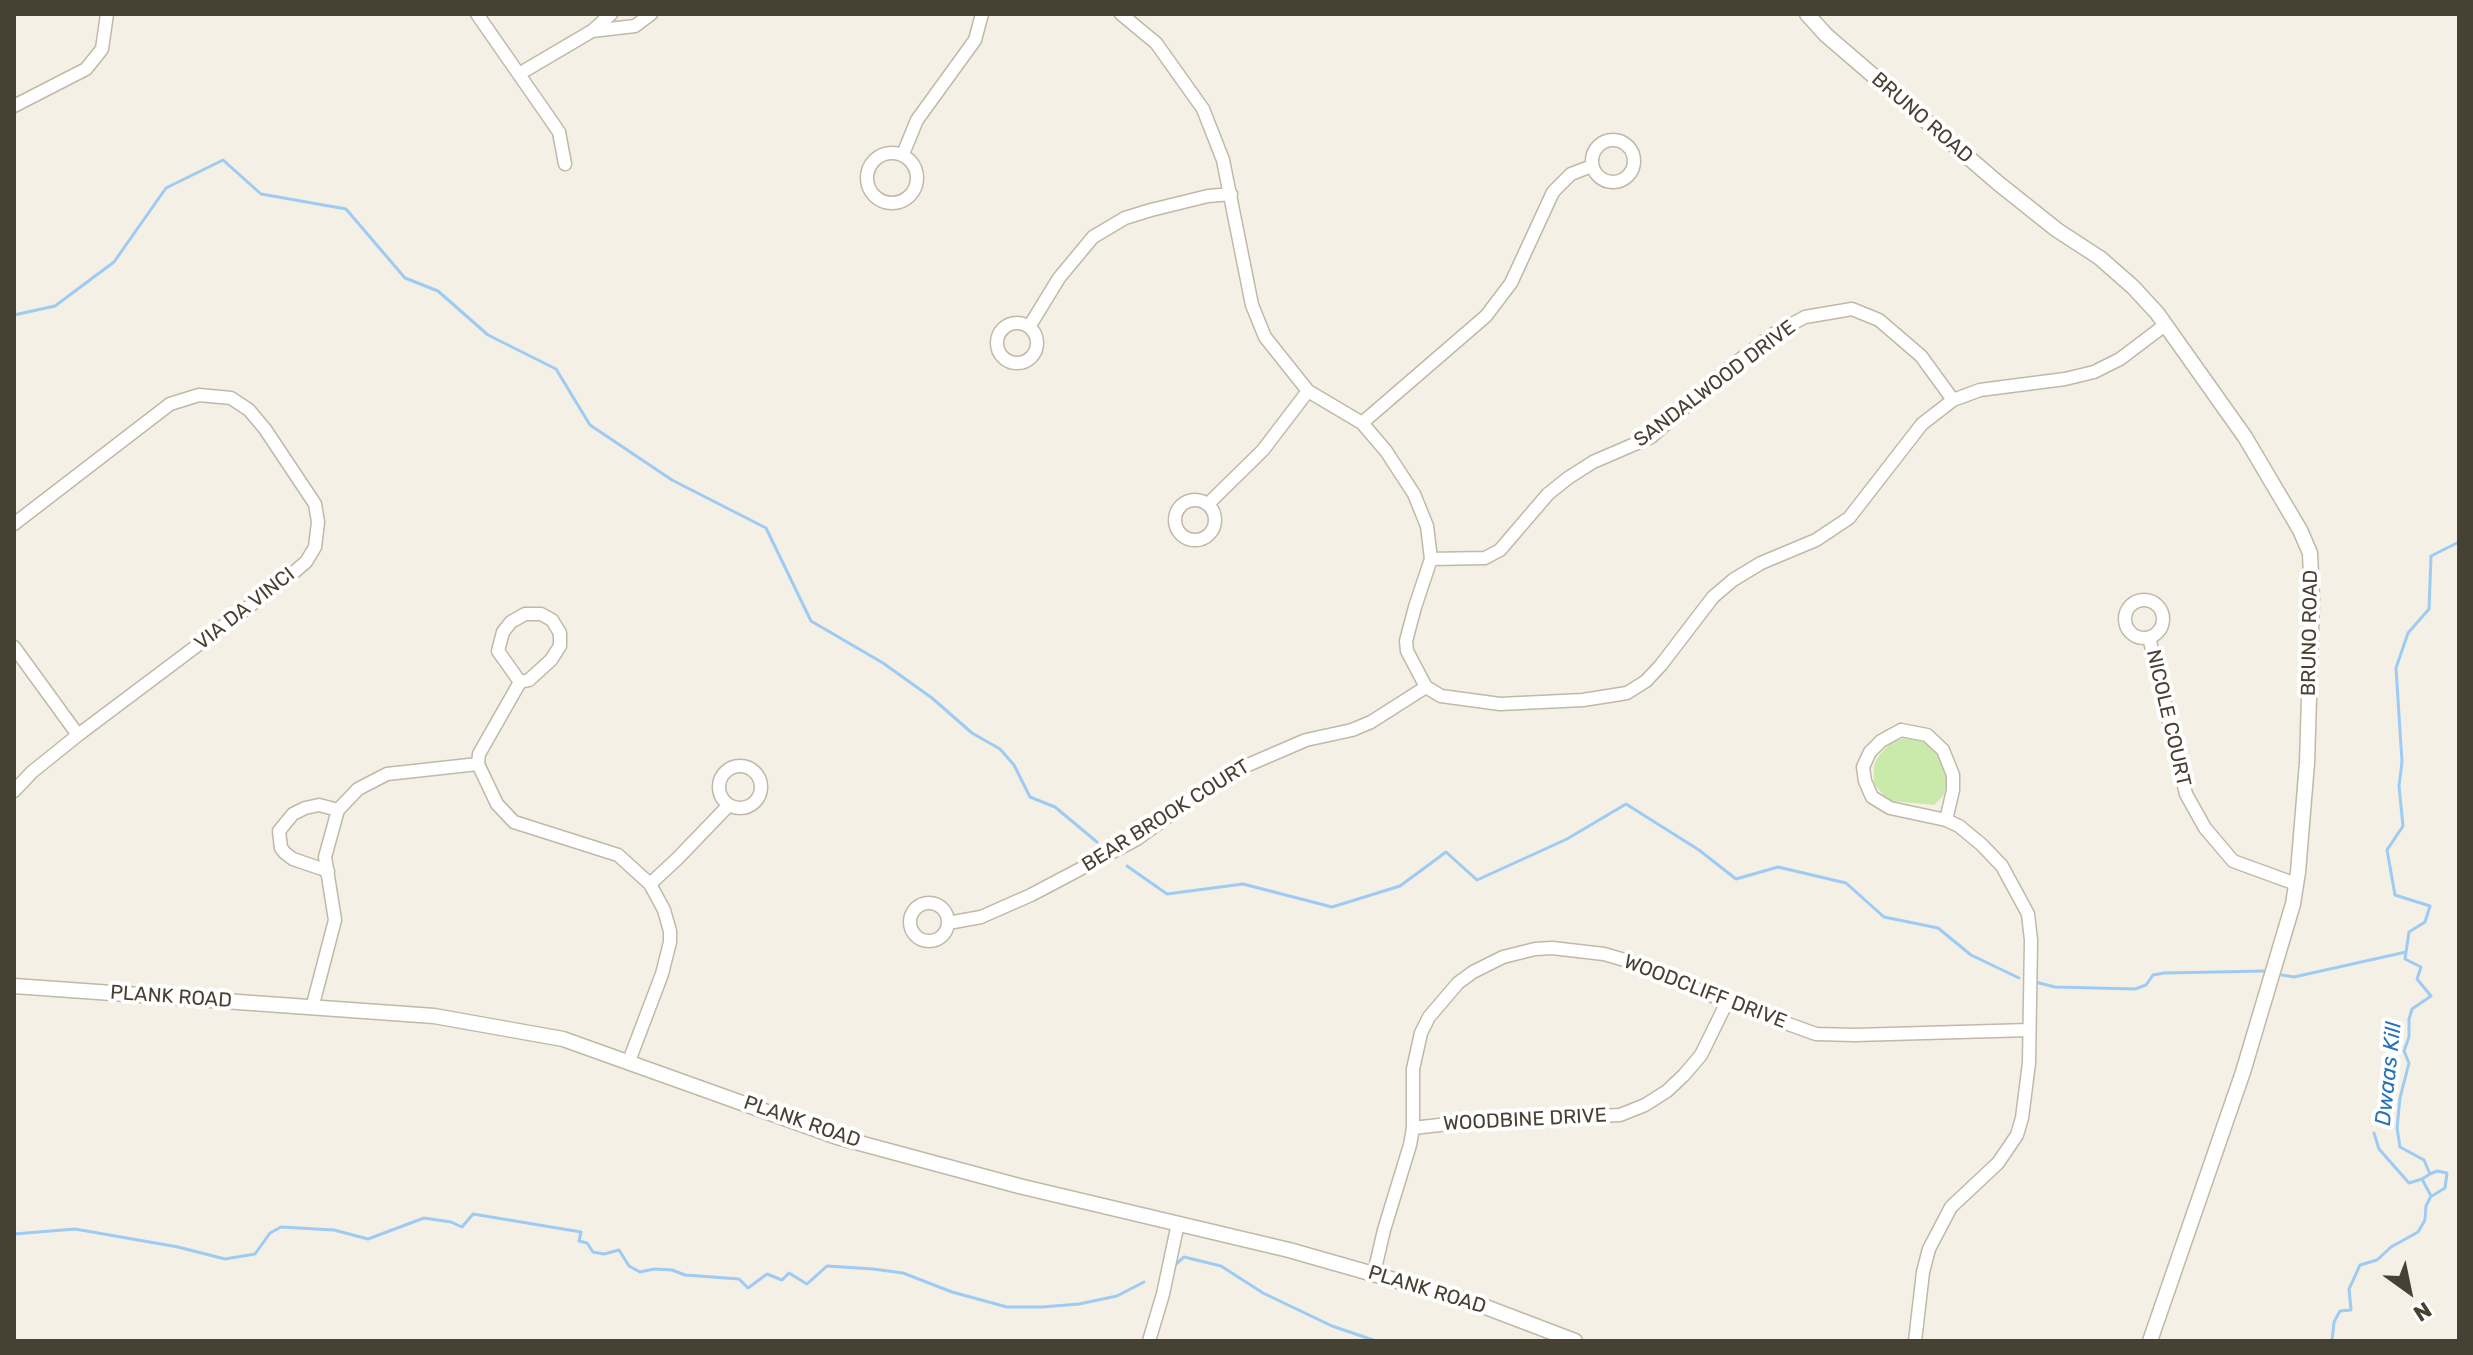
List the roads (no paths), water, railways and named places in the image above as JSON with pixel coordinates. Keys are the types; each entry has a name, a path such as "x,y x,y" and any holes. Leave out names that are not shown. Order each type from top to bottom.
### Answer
{"street":[{"path":"14,106 70,79 96,59 105,39 107,14"},
{"path":"477,14 559,132 565,164"},
{"path":"519,74 592,31 611,14"},
{"path":"592,31 635,26 651,14"},
{"path":"903,154 923,111 975,40 982,14"},
{"path":"1121,14 1156,43 1203,109 1223,160 1252,305 1265,337 1308,391 1362,423 1386,451 1414,494 1427,526 1431,559 1406,641 1413,666 1426,687 1441,696 1458,701 1500,704 1583,700 1627,693 1646,681 1713,597 1733,580 1761,563 1816,540 1849,518 1922,424 1953,400 1980,390 2094,372 2120,359 2165,325"},
{"name":"BRUNO ROAD","path":"1807,14 1826,35 1998,183 2122,277 2165,325 2245,437 2300,530 2310,553 2312,599 2307,763 2296,884 2243,1072 2150,1341"},
{"path":"886,153 903,154 916,168 918,180 913,192 898,202 879,199 869,186 868,174 872,163 886,153"},
{"path":"1362,423 1486,316 1511,283 1553,192 1571,174 1592,166"},
{"path":"1029,327 1059,278 1093,237 1125,218 1208,196 1231,194"},
{"name":"SANDALWOOD DRIVE","path":"1431,559 1485,558 1500,550 1548,494 1568,478 1593,462 1651,437 1734,364 1775,333 1805,317 1852,309 1879,320 1921,356 1953,400"},
{"path":"1208,504 1263,450 1308,391"},
{"name":"VIA DA VINCI","path":"14,524 160,411 187,397 199,395 231,398 249,410 315,504 318,522 316,544 306,562 78,735 32,772 14,791"},
{"path":"520,682 498,651 499,640 511,622 525,614 541,614 552,620 560,633 560,646 551,660 529,680 520,682 479,754 478,764 497,804 514,822 618,855 650,884 668,921 670,942 662,974 629,1061"},
{"name":"NICOLE COURT","path":"2149,637 2186,794 2205,828 2233,861 2296,884"},
{"path":"14,647 78,735"},
{"name":"BEAR BROOK COURT","path":"948,923 981,917 1031,895 1137,839 1227,774 1306,740 1352,730 1371,722 1426,687"},
{"path":"1915,1341 1923,1272 1929,1249 1951,1207 1998,1163 2017,1135 2026,1092 2031,940 2028,914 2002,866 1982,845 1959,826 1946,820 1890,808 1872,797 1863,767 1870,752 1881,741 1908,730 1932,738 1943,750 1953,775 1946,820"},
{"path":"312,1008 335,920 325,857 338,810 358,789 387,774 478,764"},
{"path":"328,871 293,859 285,853 279,831 293,814 305,808 319,805 338,810"},
{"path":"650,884 729,805"},
{"name":"WOODCLIFF DRIVE","path":"1374,1273 1413,1128 1415,1050 1429,1017 1458,983 1503,957 1552,948 1604,954 1635,963 1727,1002 1816,1034 2029,1030"},
{"name":"PLANK ROAD","path":"14,986 434,1016 563,1039 837,1137 1019,1186 1374,1273 1475,1303 1575,1341"},
{"name":"WOODBINE DRIVE","path":"1413,1128 1620,1115 1645,1105 1684,1075 1701,1055 1727,1002"},
{"path":"1149,1341 1178,1223"}],"waterway":[{"path":"14,315 55,306 114,262 166,188 223,160 261,194 346,209 405,278 438,291 488,335 556,369 590,425 672,480 766,528 811,621 883,663 932,698 972,733 1000,749 1014,765 1030,797 1055,807 1097,842"},
{"name":"Dwaas Kill","path":"2332,1341 2334,1322 2340,1311 2351,1310 2349,1289 2360,1265 2377,1260 2391,1247 2418,1232 2425,1220 2426,1206 2431,1196 2422,1179 2430,1174 2424,1160 2400,1147 2397,1128 2400,1098 2409,1063 2404,1051 2409,1037 2409,1019 2412,1009 2431,996 2417,979 2421,967 2405,959 2409,932 2425,922 2430,906 2395,895 2387,850 2403,826 2396,668 2408,633 2429,609 2431,556 2459,542"},
{"path":"1127,866 1167,894 1243,884 1332,907 1400,886 1446,852 1477,880 1567,839 1626,804 1699,850 1736,879 1778,867 1846,883 1884,917 1938,928 1971,955 2019,978"},
{"path":"2282,975 2294,977 2406,952"},
{"path":"2035,982 2055,987 2135,989 2146,985 2153,975 2164,973 2265,971"},
{"path":"2374,1133 2379,1149 2409,1183 2422,1179"},
{"path":"2430,1174 2437,1171 2447,1173 2445,1188 2432,1196"},
{"path":"14,1234 75,1229 178,1247 225,1259 255,1254 270,1233 281,1227 334,1230 368,1239 424,1218 462,1227 473,1214 581,1232 579,1241 587,1243 593,1252 604,1254 619,1250 629,1266 640,1272 672,1270 685,1275 739,1279 748,1288 767,1274 782,1280 789,1273 807,1284 827,1266 903,1273 952,1292 1007,1307 1042,1307 1079,1304 1117,1296 1144,1282"},
{"path":"1176,1264 1184,1257 1221,1266 1263,1293 1332,1326 1376,1341"}]}
